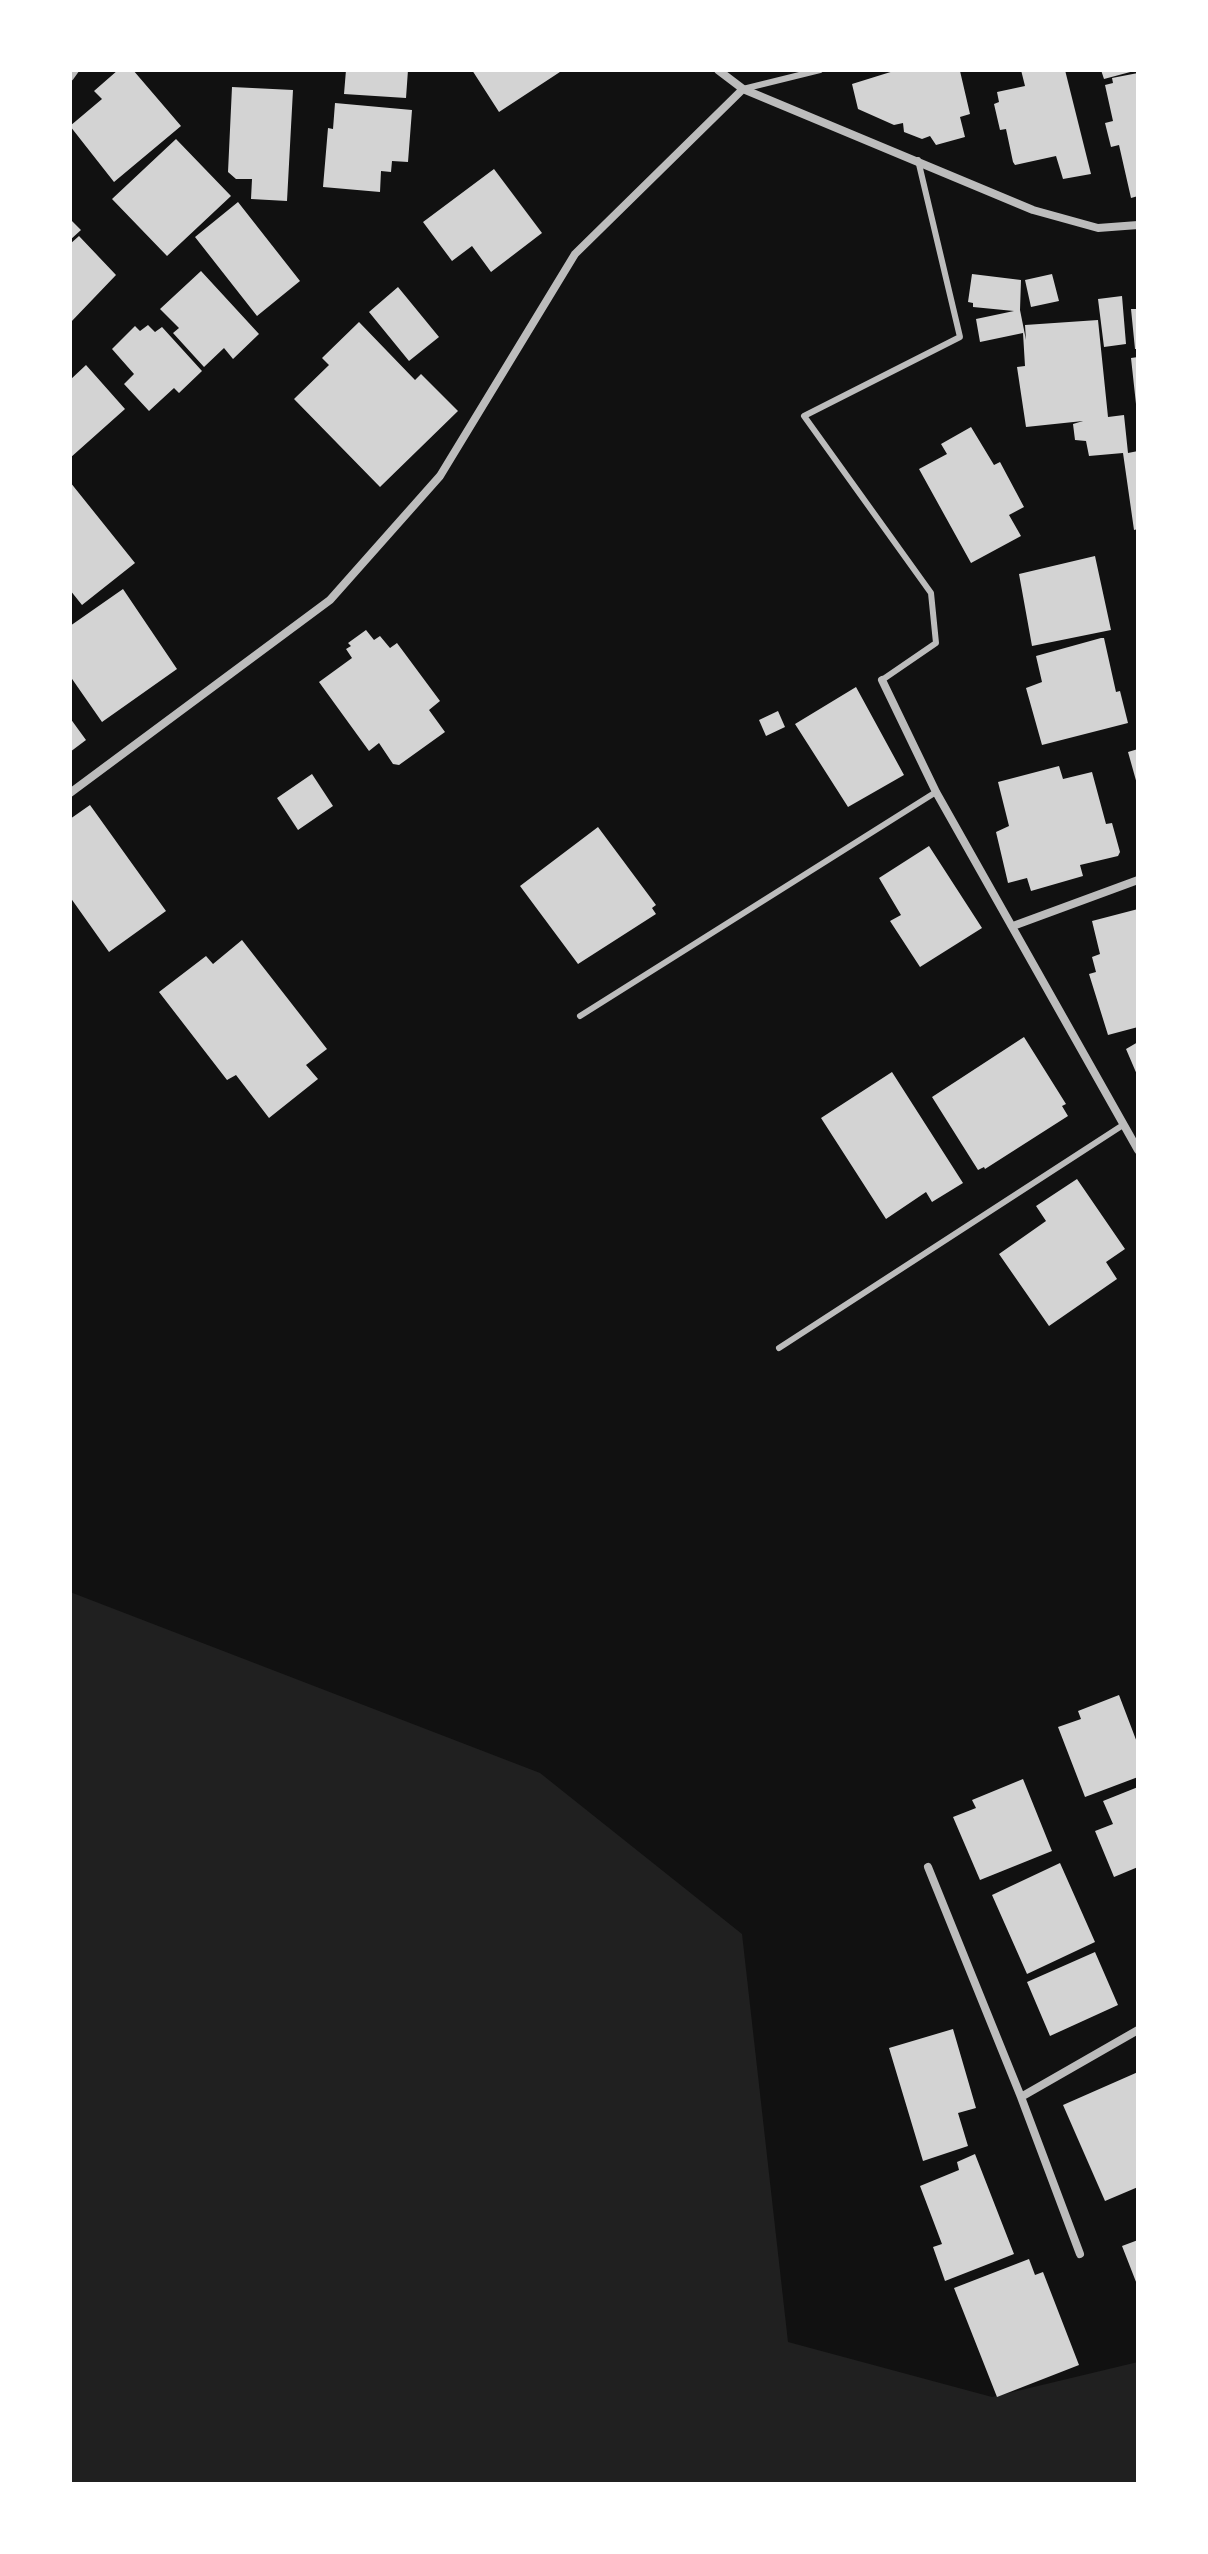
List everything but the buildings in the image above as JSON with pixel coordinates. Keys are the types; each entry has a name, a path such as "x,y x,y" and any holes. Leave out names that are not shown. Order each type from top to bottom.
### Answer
{"street":[{"path":"70,77 75,70"},
{"path":"718,70 743,89 1033,210 1098,228 1138,225"},
{"path":"70,793 330,600 440,476 575,254 743,89"},
{"path":"882,680 936,792 1138,1150"},
{"path":"1013,926 1138,880"},
{"path":"928,1867 1021,2097 1080,2254"},
{"path":"1021,2097 1138,2030"}],"lane":[{"path":"743,89 820,70"},
{"path":"882,680 936,643 931,593 804,416 960,337 918,160"},
{"path":"580,1016 936,792"},
{"path":"779,1348 1123,1125"}],"shaded area":[{"path":"70,1592 540,1773 742,1934 788,2342 992,2397 1138,2362 1138,2484 70,2484"}]}
